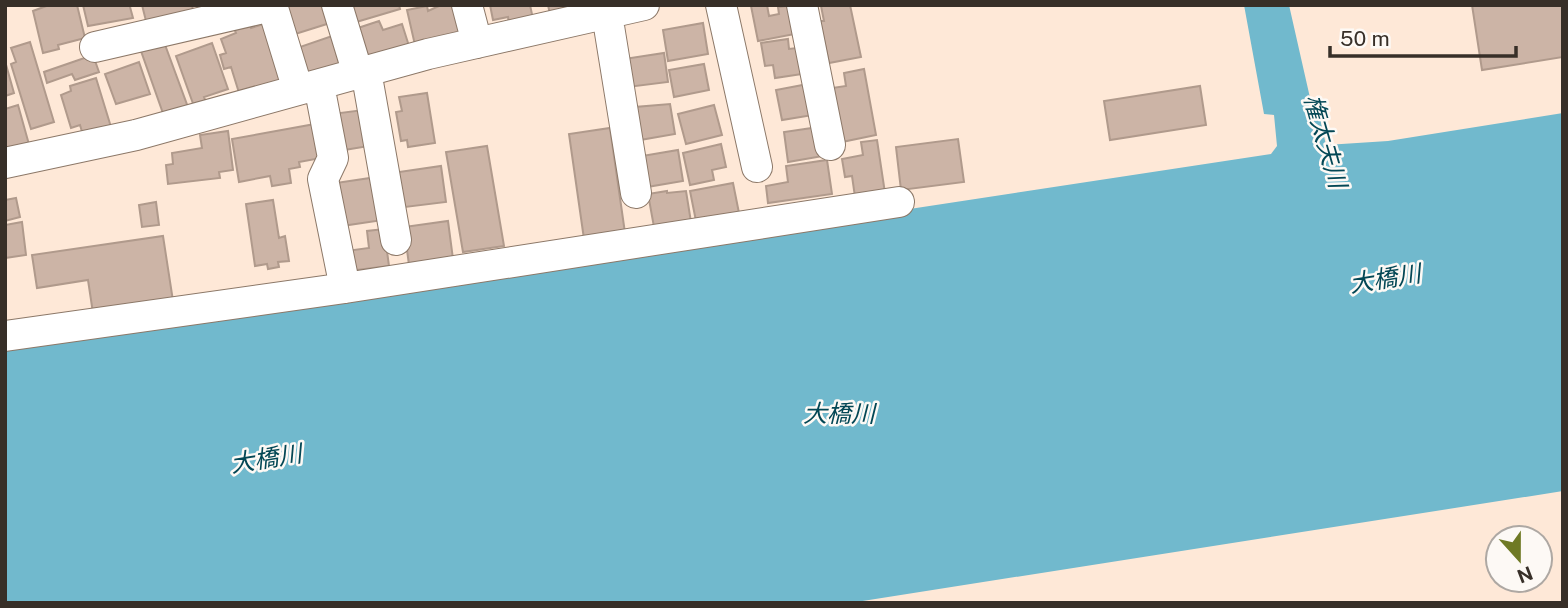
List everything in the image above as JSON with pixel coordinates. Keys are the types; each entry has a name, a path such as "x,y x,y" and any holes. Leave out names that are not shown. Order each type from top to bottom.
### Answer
{"street":[{"path":"337,5 362,73 396,240"},
{"path":"467,5 477,43"},
{"path":"5,163 136,135 477,43 644,5"},
{"path":"721,5 757,167"},
{"path":"802,5 830,145"},
{"path":"94,47 272,6 309,88 333,158 323,179 345,288"},
{"path":"607,14 636,194"},
{"path":"5,336 345,288 899,202"}],"water":[{"name":"大橋川","path":"1244,5 1289,5 1313,111 1319,114 1326,145 1388,141 1563,113 1563,491 850,603 5,603 5,347 1271,154 1277,146 1274,115 1264,114"}],"building":[{"path":"49,5 77,5 85,38 58,45 59,49 43,53 33,11"},
{"path":"83,5 133,5 130,7 133,18 88,26"},
{"path":"142,5 192,5 194,15 146,21"},
{"path":"284,5 324,5 330,23 289,36"},
{"path":"347,5 399,5 400,9 353,23"},
{"path":"441,5 457,5 463,34 415,45 407,10 427,6 428,11"},
{"path":"490,5 530,5 533,19 509,24 508,17 493,20"},
{"path":"548,5 584,5 551,19"},
{"path":"767,5 769,16 779,14 778,7 795,5 800,33 758,41 751,6"},
{"path":"850,5 861,57 829,63 820,21 824,21 821,6"},
{"path":"1472,5 1563,5 1563,57 1482,70"},
{"path":"379,21 383,30 402,24 409,46 365,60 355,29"},
{"path":"249,23 251,28 267,23 286,81 240,96 231,67 224,69 220,55 226,53 221,39 236,33 234,28"},
{"path":"703,23 708,54 668,61 663,30"},
{"path":"335,35 345,67 305,81 294,49"},
{"path":"788,39 789,49 805,47 809,73 775,78 773,65 765,66 761,43"},
{"path":"30,42 54,122 31,129 11,64 16,62 11,48"},
{"path":"164,42 189,110 165,119 141,51"},
{"path":"212,43 228,89 204,97 208,107 196,112 176,56"},
{"path":"664,53 668,82 628,87 624,59"},
{"path":"93,55 99,72 75,80 72,74 47,83 44,72"},
{"path":"5,61 14,93 5,96"},
{"path":"139,62 150,94 116,104 105,74"},
{"path":"704,64 709,90 674,97 669,70"},
{"path":"864,69 876,135 842,142 832,88 846,86 844,73"},
{"path":"96,78 111,127 83,135 80,125 71,128 61,95 71,91 70,86"},
{"path":"808,84 813,115 782,120 776,90"},
{"path":"1200,86 1206,125 1110,140 1104,101"},
{"path":"427,93 435,143 408,147 407,140 401,141 396,112 402,111 399,97"},
{"path":"670,104 675,134 640,140 635,107"},
{"path":"18,105 30,148 5,155 5,109"},
{"path":"714,105 722,135 686,144 678,114"},
{"path":"363,110 369,146 338,151 332,114"},
{"path":"315,124 321,158 299,162 300,167 289,169 291,183 272,186 270,176 239,182 232,139"},
{"path":"819,127 823,156 788,162 784,132"},
{"path":"610,128 625,233 584,239 569,134"},
{"path":"228,131 233,170 219,172 220,178 168,184 166,165 173,164 172,153 202,148 200,135"},
{"path":"958,139 964,182 901,190 896,147"},
{"path":"877,140 885,193 855,197 852,176 845,177 842,159 863,155 861,142"},
{"path":"721,144 726,167 712,170 714,180 690,185 683,153"},
{"path":"487,146 504,246 463,252 446,152"},
{"path":"678,150 683,181 647,187 642,156"},
{"path":"827,160 832,194 768,203 766,186 788,182 786,166"},
{"path":"441,166 446,202 397,208 392,173"},
{"path":"377,177 383,220 335,227 329,184"},
{"path":"733,183 739,213 696,221 690,191"},
{"path":"686,191 691,222 654,227 648,194"},
{"path":"16,198 20,217 5,221 5,200"},
{"path":"273,200 279,238 285,236 289,261 278,262 279,267 268,269 267,264 255,266 246,204"},
{"path":"156,202 159,225 142,227 139,205"},
{"path":"448,221 453,259 409,265 404,227"},
{"path":"22,222 26,255 5,258 5,225"},
{"path":"384,229 389,266 349,271 346,251 369,248 367,231"},
{"path":"163,236 173,301 93,313 88,280 37,288 32,255"}],"water label":[{"name":"権太夫川","path":"1326,141"}]}
